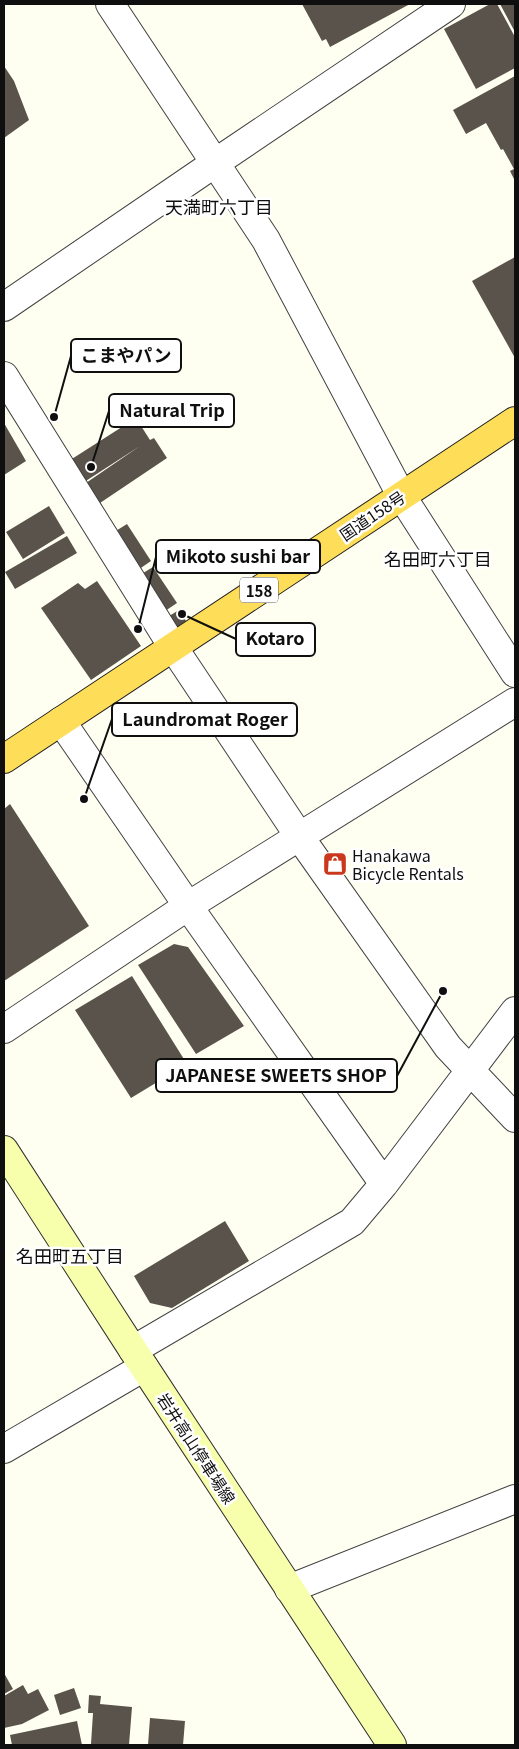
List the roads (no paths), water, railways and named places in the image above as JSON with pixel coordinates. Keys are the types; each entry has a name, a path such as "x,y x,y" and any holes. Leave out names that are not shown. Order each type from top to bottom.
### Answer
{"highway":[{"name":"国道158号","path":"4,759 515,420"}],"main road":[{"name":"岩井高山停車場線","path":"4,1150 392,1745"}],"street":[{"path":"110,4 266,240 401,495 515,673"},
{"path":"4,307 215,162 451,4"},
{"path":"4,376 173,647 299,836 448,1047 515,1118"},
{"path":"4,1030 188,906 515,702"},
{"path":"61,721 188,906 384,1184"},
{"path":"4,1449 138,1358 352,1222 384,1184 515,1011"},
{"path":"289,1589 515,1499"}],"place":[{"name":"こまやパン","path":"54,417"},
{"name":"Natural Trip","path":"91,467"},
{"name":"Kotaro","path":"182,614"},
{"name":"Mikoto sushi bar","path":"138,629"},
{"name":"Laundromat Roger","path":"84,799"},
{"name":"Hanakawa Bicycle Rentals","path":"335,864"},
{"name":"JAPANESE SWEETS SHOP","path":"443,991"}],"district":[{"name":"天満町六丁目","path":"219,206"},
{"name":"名田町六丁目","path":"438,558"},
{"name":"名田町五丁目","path":"70,1255"}]}
